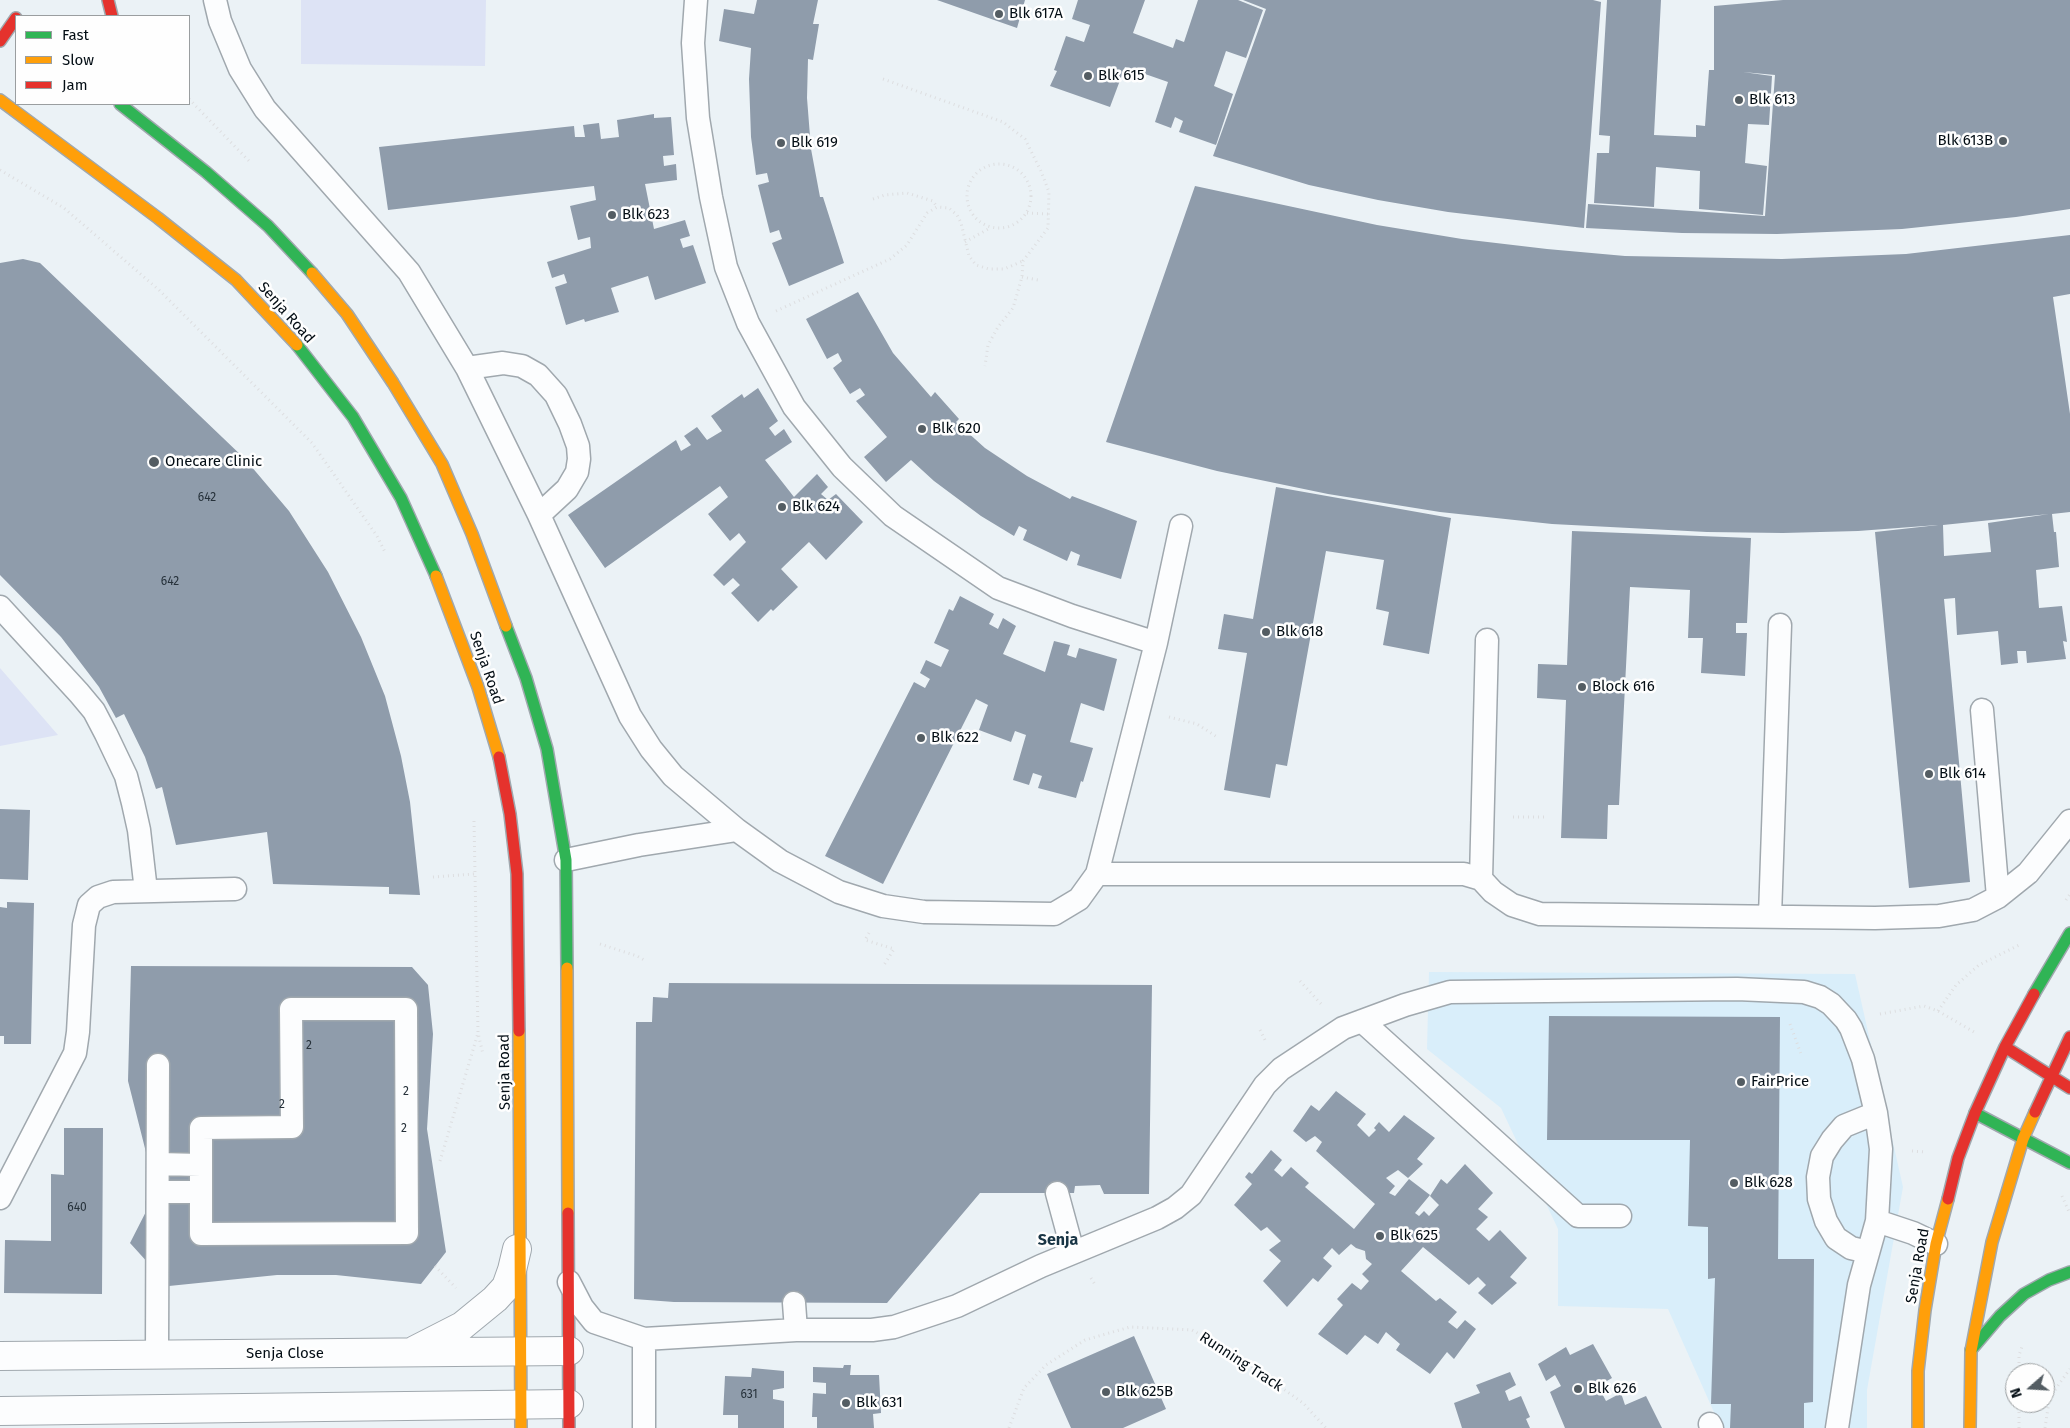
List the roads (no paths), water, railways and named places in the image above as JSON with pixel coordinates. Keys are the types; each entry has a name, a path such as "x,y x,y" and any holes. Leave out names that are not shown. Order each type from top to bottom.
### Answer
{"street":[{"path":"108,0 112,15"},
{"path":"0,14 15,18"},
{"path":"0,41 15,22"},
{"name":"Senja Road","path":"0,100 158,218 236,280 294,341 353,417 401,498 439,583 478,687 497,749 510,814 517,874 521,1417"},
{"path":"0,1411 569,1416 566,860 547,749 526,678 472,534 442,464 393,383 347,314 301,260 268,226 206,172 121,105"},
{"path":"135,105 139,118"},
{"name":"Senja Road","path":"1918,1428 1918,1371 1936,1244 1958,1158 1974,1113 2005,1047 2053,959 2070,933"},
{"path":"1970,1428 1971,1351 1992,1242 2022,1139 2070,1037"},
{"path":"2005,1047 2070,1088"},
{"path":"1974,1113 2070,1162"},
{"path":"409,1353 462,1326 496,1299 506,1287 512,1270 521,1225"},
{"path":"1971,1351 2000,1316 2024,1294 2049,1280 2070,1272"},
{"name":"Senja Close","path":"0,1356 569,1351"}],"lane":[{"path":"215,0 220,21 240,69 265,109 409,272 467,368 539,515 630,716 651,749 674,776 737,830 780,861 839,892 883,906 924,912 1054,914 1079,899 1097,874 1156,643 1180,526"},
{"path":"696,0 693,44 698,118 710,197 726,267 748,323 794,407 842,467 893,516 998,588 1072,616 1156,643"},
{"path":"467,368 503,364 522,366 538,375 556,395 578,446 579,459 577,472 566,489 539,515"},
{"path":"0,607 79,693 94,711 106,734 126,776 134,803 140,830 146,891"},
{"path":"1770,916 1780,625"},
{"path":"1481,879 1487,640"},
{"path":"1982,710 1998,897"},
{"path":"1097,874 1464,874 1481,879 1493,892 1512,905 1540,914 1875,918 1939,916 1973,910 1998,897 2028,872 2070,821"},
{"path":"566,860 639,845 737,830"},
{"path":"0,1198 75,1053 78,1032 84,925 89,905 98,897 113,892 235,889"},
{"path":"569,1282 582,1307 594,1322 644,1339 796,1330 872,1330 894,1326 957,1306 1073,1252 1158,1218 1175,1208 1191,1195 1265,1085 1281,1069 1343,1028 1405,1005 1450,992 1737,989 1804,992 1820,997 1831,1004 1851,1028 1863,1059 1876,1113 1881,1149 1877,1220 1859,1285 1837,1428"},
{"path":"291,1009 406,1009 407,1233 201,1234 201,1192 201,1128 292,1127 291,1009"},
{"path":"1362,1021 1578,1216 1620,1216"},
{"path":"157,1355 158,1065"},
{"path":"1868,1252 1851,1248 1836,1238 1826,1220 1819,1199 1818,1177 1822,1156 1844,1126 1876,1113"},
{"path":"158,1164 201,1165"},
{"path":"158,1192 201,1192"},
{"path":"1058,1193 1073,1252"},
{"path":"1877,1220 1914,1233 1936,1244"},
{"path":"794,1303 796,1330"},
{"path":"644,1339 644,1428"}],"place":[{"name":"Blk 617A","path":"999,14"},
{"name":"Blk 615","path":"1088,76"},
{"name":"Blk 613","path":"1739,100"},
{"name":"Blk 613B","path":"2003,141"},
{"name":"Blk 619","path":"781,143"},
{"name":"Blk 623","path":"612,215"},
{"name":"Blk 620","path":"922,429"},
{"name":"Onecare Clinic","path":"154,462"},
{"name":"Blk 624","path":"782,507"},
{"name":"Blk 618","path":"1266,632"},
{"name":"Block 616","path":"1582,687"},
{"name":"Blk 622","path":"921,738"},
{"name":"Blk 614","path":"1929,774"},
{"name":"FairPrice","path":"1741,1082"},
{"name":"Blk 628","path":"1734,1183"},
{"name":"Blk 625","path":"1380,1236"},
{"name":"Blk 626","path":"1578,1389"},
{"name":"Blk 625B","path":"1106,1392"},
{"name":"Blk 631","path":"846,1403"}],"district":[{"name":"Senja","path":"1058,1241"}]}
